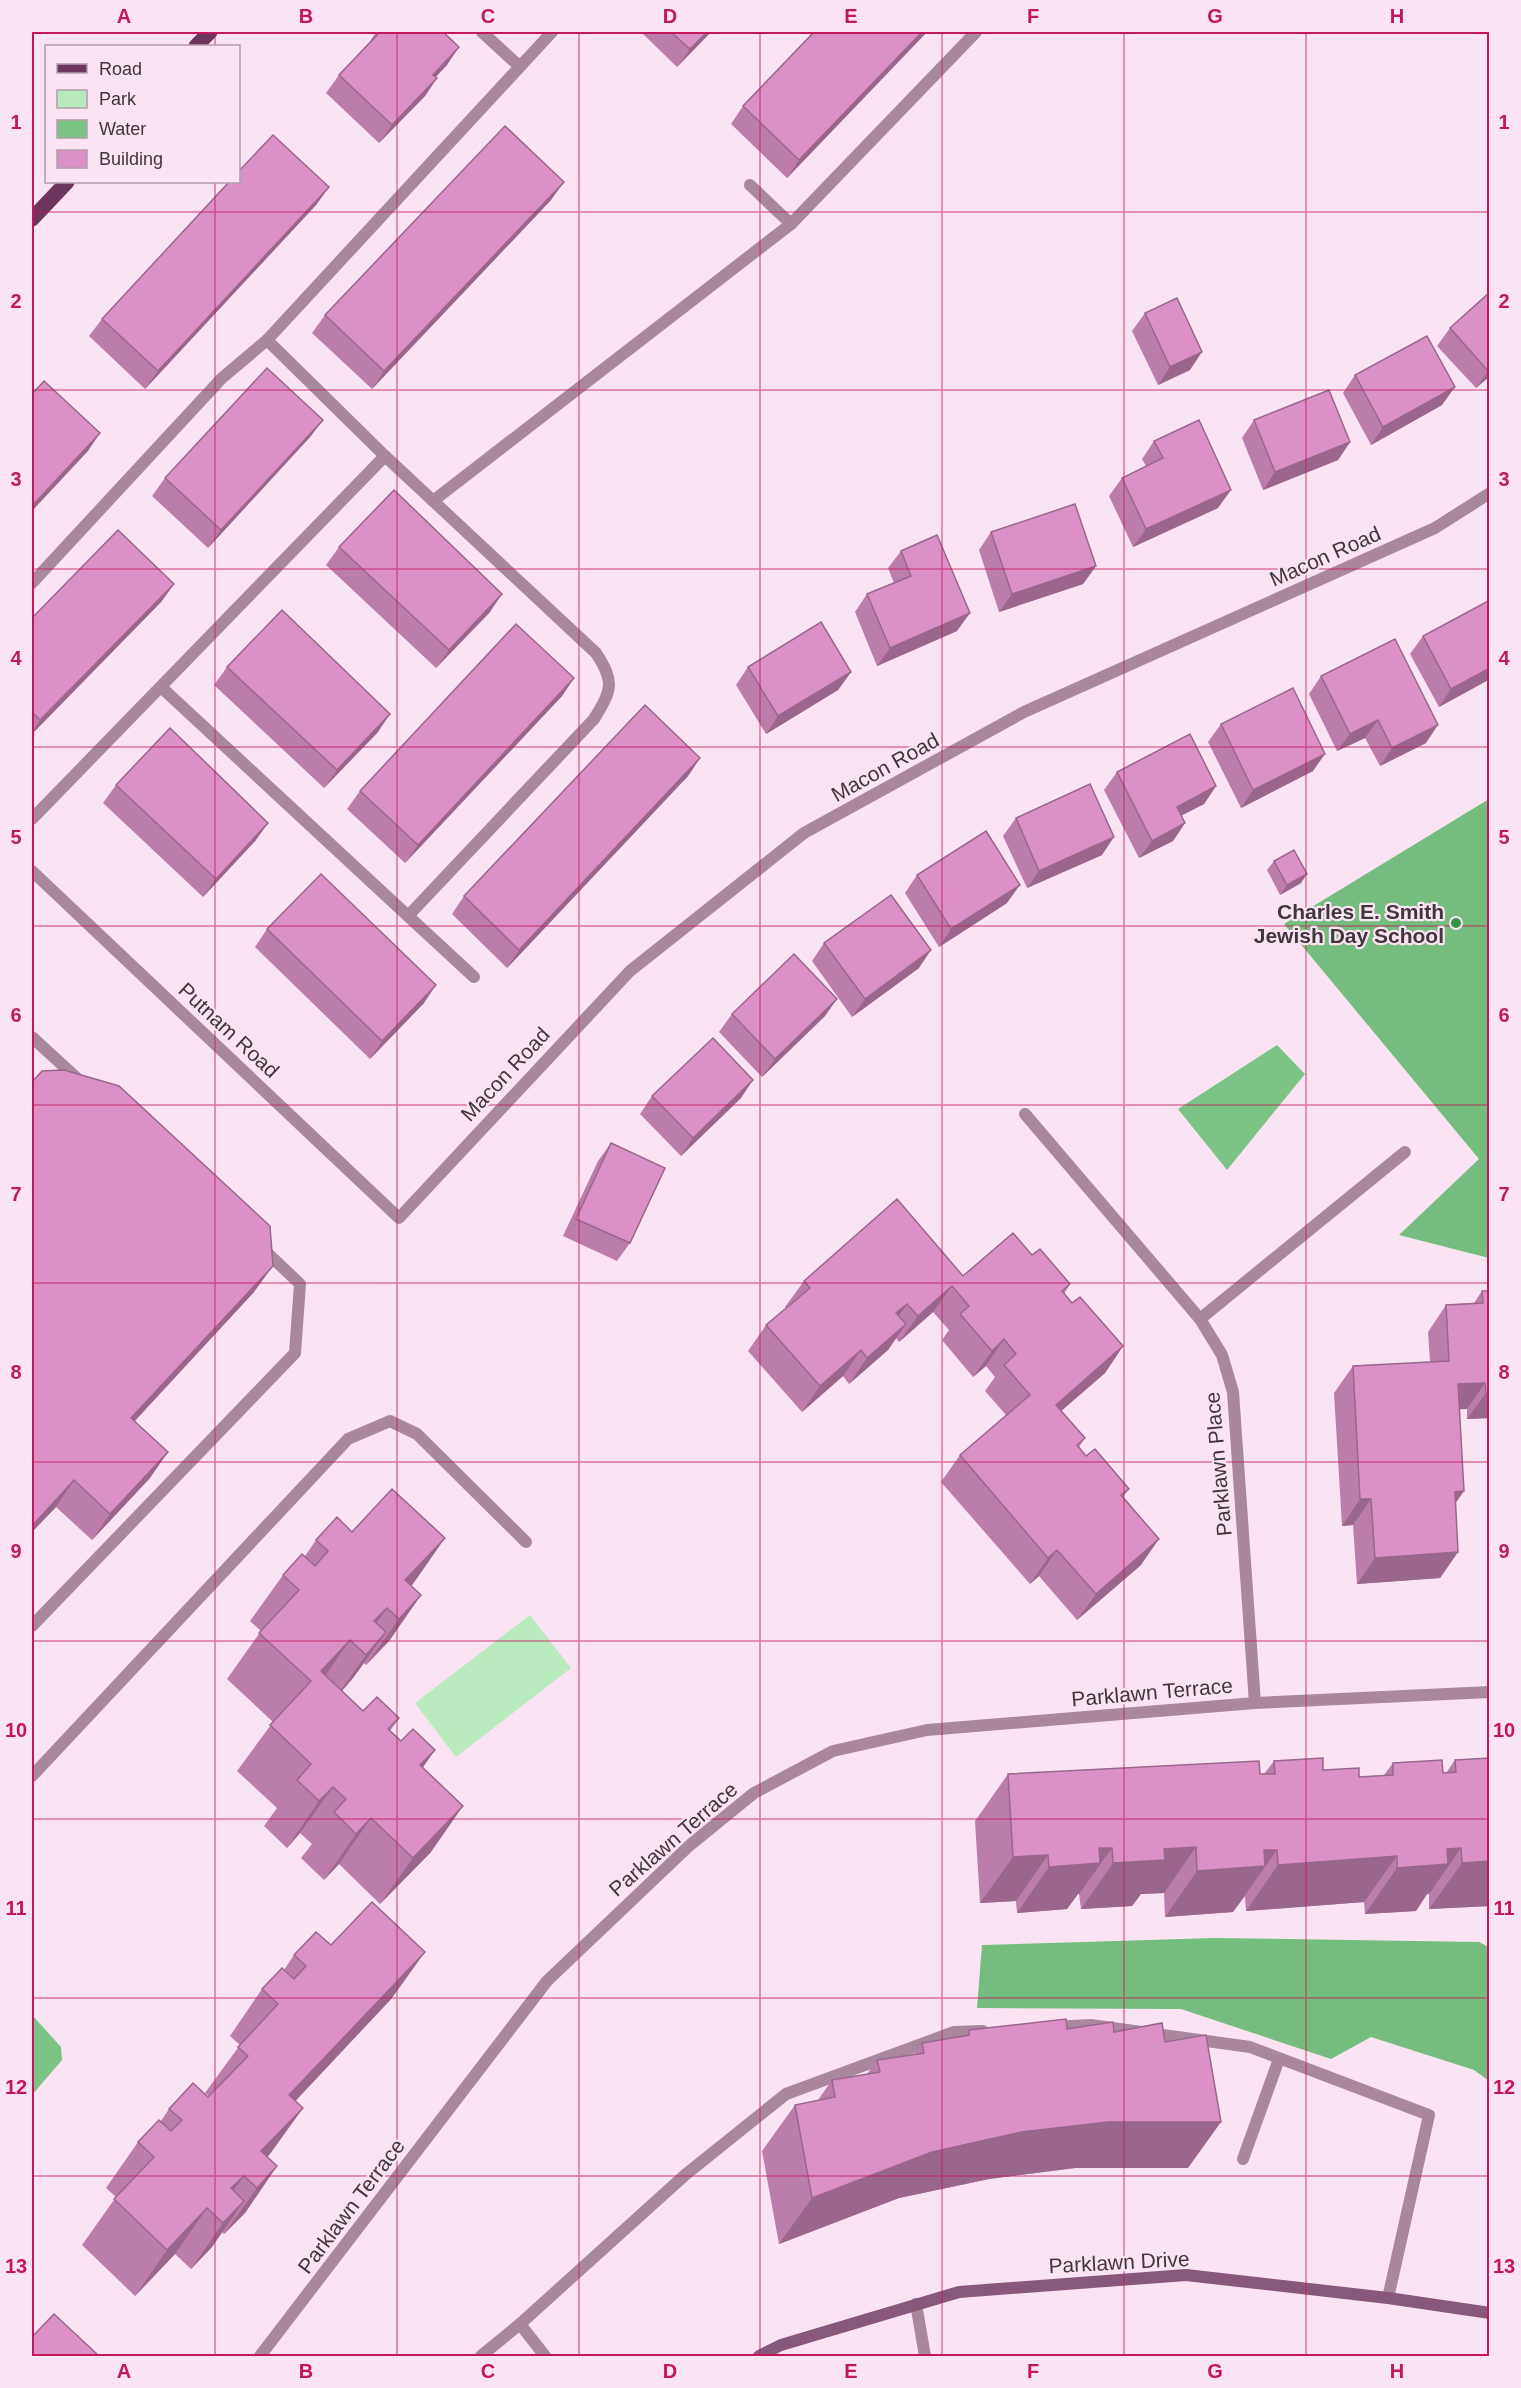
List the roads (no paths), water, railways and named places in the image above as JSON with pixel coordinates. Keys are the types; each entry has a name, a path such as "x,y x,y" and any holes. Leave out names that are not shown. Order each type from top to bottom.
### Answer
{"main road":[{"path":"197,45 210,32"},
{"path":"32,219 66,183"},
{"name":"Parklawn Drive","path":"759,2356 781,2345 959,2292 1186,2275 1388,2298 1490,2313"}],"street":[{"path":"482,32 519,66"},
{"path":"32,583 222,378 267,340 552,32"},
{"path":"433,501 791,224 976,32"},
{"path":"750,185 791,224"},
{"path":"267,340 385,456 596,653 609,673 608,697 594,719 408,916"},
{"path":"32,819 385,456"},
{"name":"Macon Road","path":"399,1218 630,971 804,833 1024,712 1435,528 1490,493"},
{"path":"161,687 474,977"},
{"name":"Putnam Road","path":"32,872 399,1218"},
{"path":"32,1037 92,1093"},
{"name":"Parklawn Place","path":"1025,1114 1200,1319 1222,1355 1233,1392 1255,1703"},
{"path":"1200,1319 1405,1152"},
{"path":"32,1626 295,1353 300,1284 248,1236"},
{"path":"32,1776 348,1438 390,1421 417,1434 526,1542"},
{"name":"Parklawn Terrace","path":"260,2356 547,1981 690,1845 754,1793 833,1751 927,1730 1255,1703 1490,1692"},
{"path":"1034,2028 1091,2025 1250,2048 1429,2115 1388,2298"},
{"path":"481,2356 520,2324 685,2175 786,2094 954,2032 1000,2030"},
{"path":"1243,2159 1279,2059"},
{"path":"916,2304 925,2356"},
{"path":"520,2324 545,2356"}],"water":[{"path":"1277,1045 1305,1074 1227,1170 1178,1109"},
{"path":"32,2015 61,2047 62,2060 32,2095"}],"place":[{"name":"Charles E. Smith Jewish Day School","path":"1456,923"}]}
